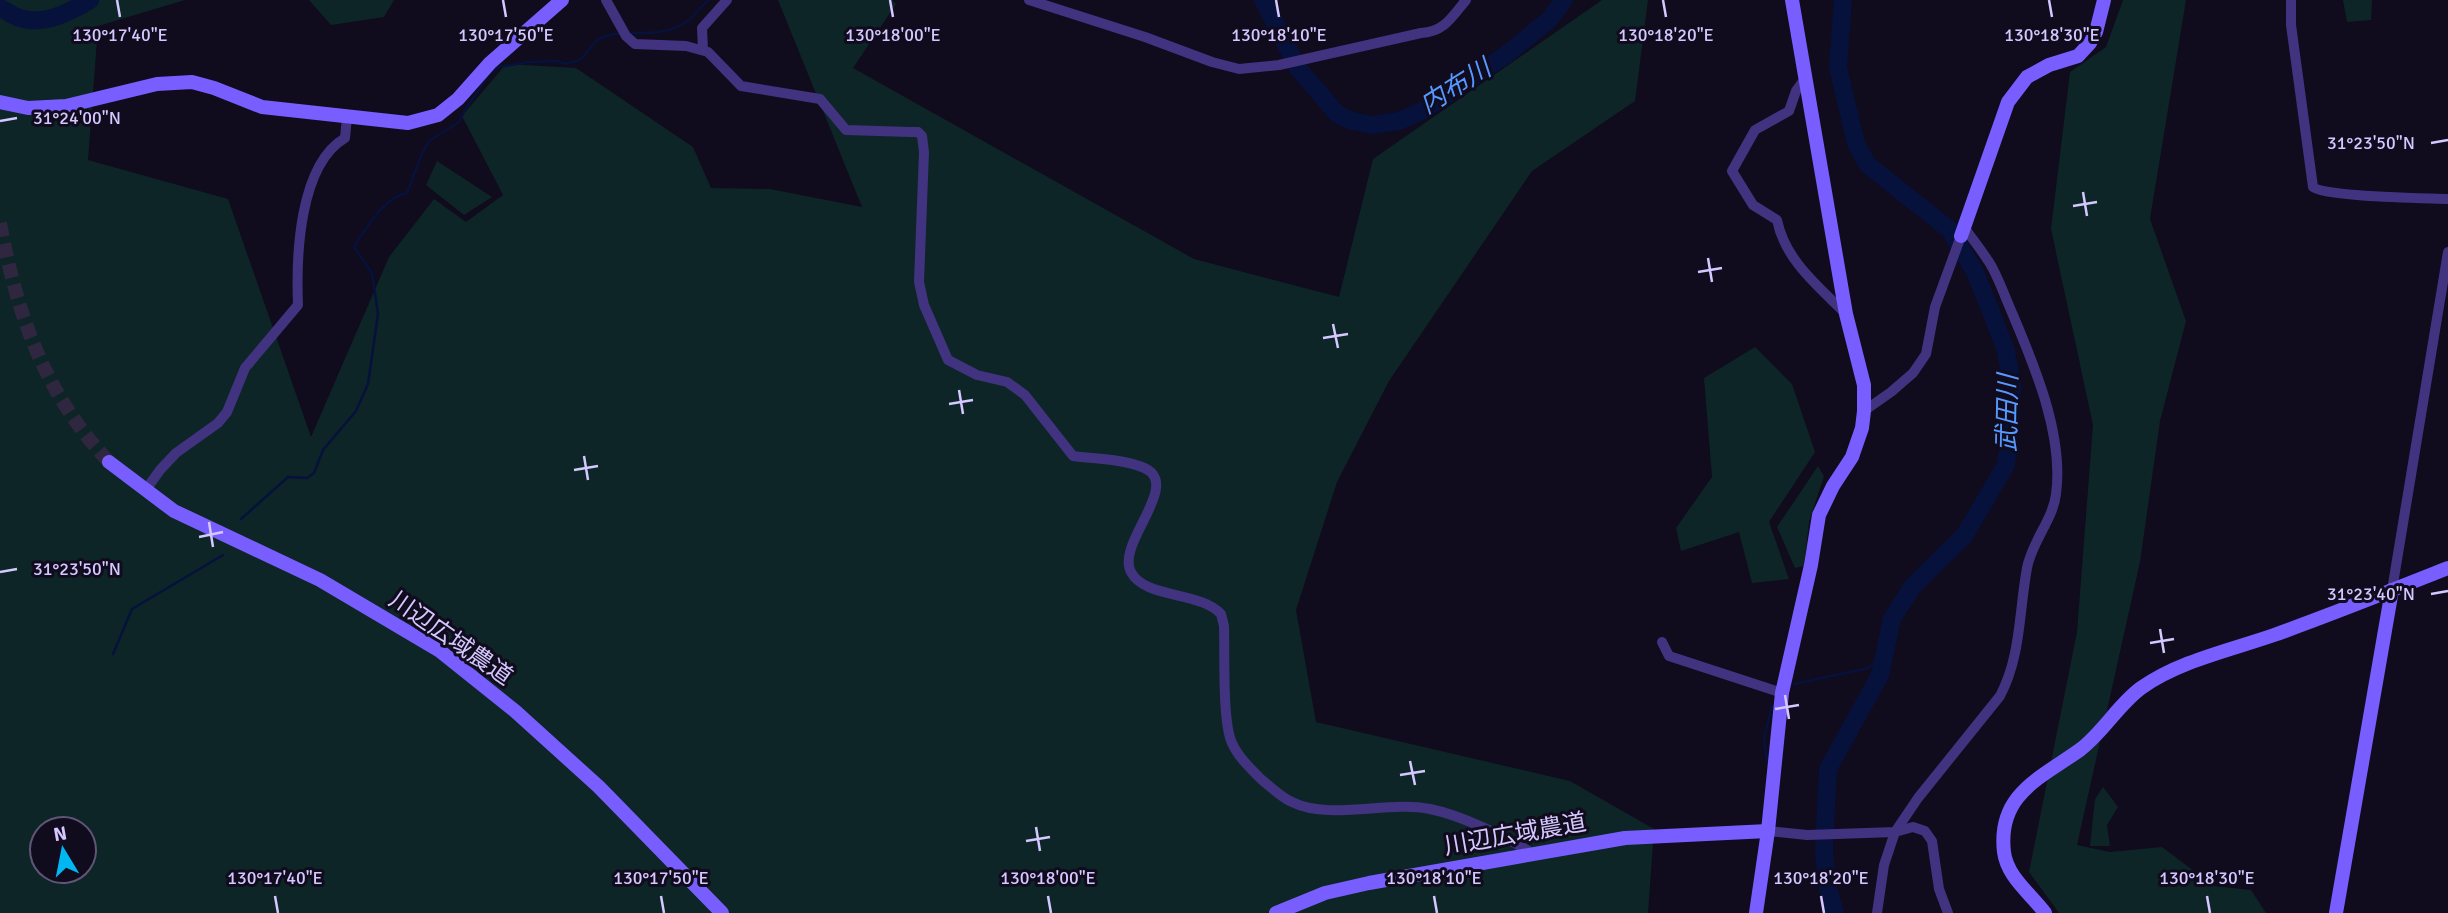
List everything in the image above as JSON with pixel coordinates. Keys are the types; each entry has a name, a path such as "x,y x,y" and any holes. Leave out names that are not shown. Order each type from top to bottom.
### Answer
{"street":[{"path":"0,102 28,108 66,106 157,84 192,82 262,107 408,122 438,115 458,99 490,63 562,0"},
{"path":"606,0 626,36 635,44 686,46 703,50 714,56 741,86 820,99 846,130 918,132 922,136 924,152 919,282 924,305 946,357 977,375 1007,382 1015,387 1025,395 1073,456 1144,467 1154,478 1157,489 1128,554 1129,567 1136,578 1146,586 1194,599 1221,614 1224,626 1229,734 1241,757 1253,772 1294,804 1343,810 1408,807 1431,809 1504,838 1533,854"},
{"path":"703,50 702,28 727,0"},
{"path":"1029,0 1239,69 1279,65 1420,33 1433,33 1445,27 1466,0"},
{"path":"1756,913 1768,831 1782,693 1811,565 1819,515 1833,486 1852,457 1863,428 1864,411 1864,385 1846,314 1792,0"},
{"path":"1864,411 1913,373 1926,354 1935,307 2008,102 2027,77 2049,65 2078,56 2090,43 2104,0"},
{"path":"2291,0 2291,26 2314,187 2318,191 2448,199"},
{"path":"1804,79 1796,91 1789,111 1755,130 1732,171 1753,205 1777,220 1780,236 1795,263 1846,314"},
{"path":"145,491 176,453 219,423 227,412 245,368 298,304 297,276 304,202 321,158 345,138 347,117"},
{"path":"1877,913 1884,865 1895,832 1918,798 2000,696 2008,681 2014,661 2027,567 2035,542 2054,506 2056,494 2058,472 2053,440 2034,365 1992,267 1963,232"},
{"path":"2336,913 2448,252"},
{"name":"川辺広域農道","path":"109,462 174,510 320,580 440,651 515,712 599,787 722,913"},
{"path":"2045,913 2015,878 2004,855 2003,843 2008,814 2022,790 2094,738 2141,688 2178,669 2294,628 2448,568"},
{"path":"1662,642 1669,656 1782,693"},
{"path":"1768,831 1807,835 1895,832 1913,827 1925,831 1930,836 1939,889 1948,913"},
{"name":"川辺広域農道","path":"1276,913 1325,893 1625,838 1768,831"}],"green space":[{"path":"0,0 185,0 98,26 88,160 228,199 311,437 389,257 434,199 466,222 503,195 462,116 506,64 576,68 693,147 711,188 770,189 862,207 778,0 892,0 896,4 853,68 1194,259 1339,297 1373,159 1602,0 1648,0 1635,101 1532,171 1389,381 1337,482 1296,610 1316,722 1570,781 1654,829 1648,913 0,913"},
{"path":"309,0 394,0 384,17 331,25"},
{"path":"2123,0 2186,0 2150,219 2186,321 2160,421 2140,562 2077,845 2110,852 2162,847 2214,886 2251,890 2266,913 2059,913 2029,872 2077,632 2093,425 2051,229 2070,72 2106,47"},
{"path":"2343,0 2372,0 2371,20 2347,22"},
{"path":"437,161 492,197 464,215 426,185"},
{"path":"1755,347 1792,384 1815,452 1769,522 1789,579 1752,583 1739,532 1681,551 1676,528 1712,477 1704,378"},
{"path":"1818,466 1824,476 1809,522 1804,566 1795,568 1777,527"},
{"path":"2103,787 2118,807 2107,825 2110,846 2090,846 2095,799"}],"waterway":[{"name":"内布川","path":"0,8 20,18 38,20 65,13 90,0"},
{"path":"628,33 660,32 675,28 689,20 709,0"},
{"name":"内布川","path":"1263,0 1298,68 1337,114 1352,121 1372,125 1399,121 1422,111 1507,54 1550,19 1564,0"},
{"name":"武田川","path":"1835,913 1827,885 1824,849 1828,769 1880,675 1892,619 1912,587 1964,536 2006,465 2012,386 2006,351 1990,309 1974,270 1950,230 1868,165 1856,144 1838,67 1843,0"},
{"path":"241,519 288,477 307,478 314,473 323,450 356,411 368,384 378,314 372,273 354,247 384,206 407,193 429,141 459,122 490,73 499,67 528,62 558,61 565,64 580,60 598,39 621,34"},
{"path":"113,654 132,609 223,555"},
{"path":"1794,684 1868,668 1885,654"},
{"path":"1767,762 1764,738 1772,706"}],"tunnel":[{"path":"0,223 15,289 36,351 67,408 86,436 109,462"}]}
